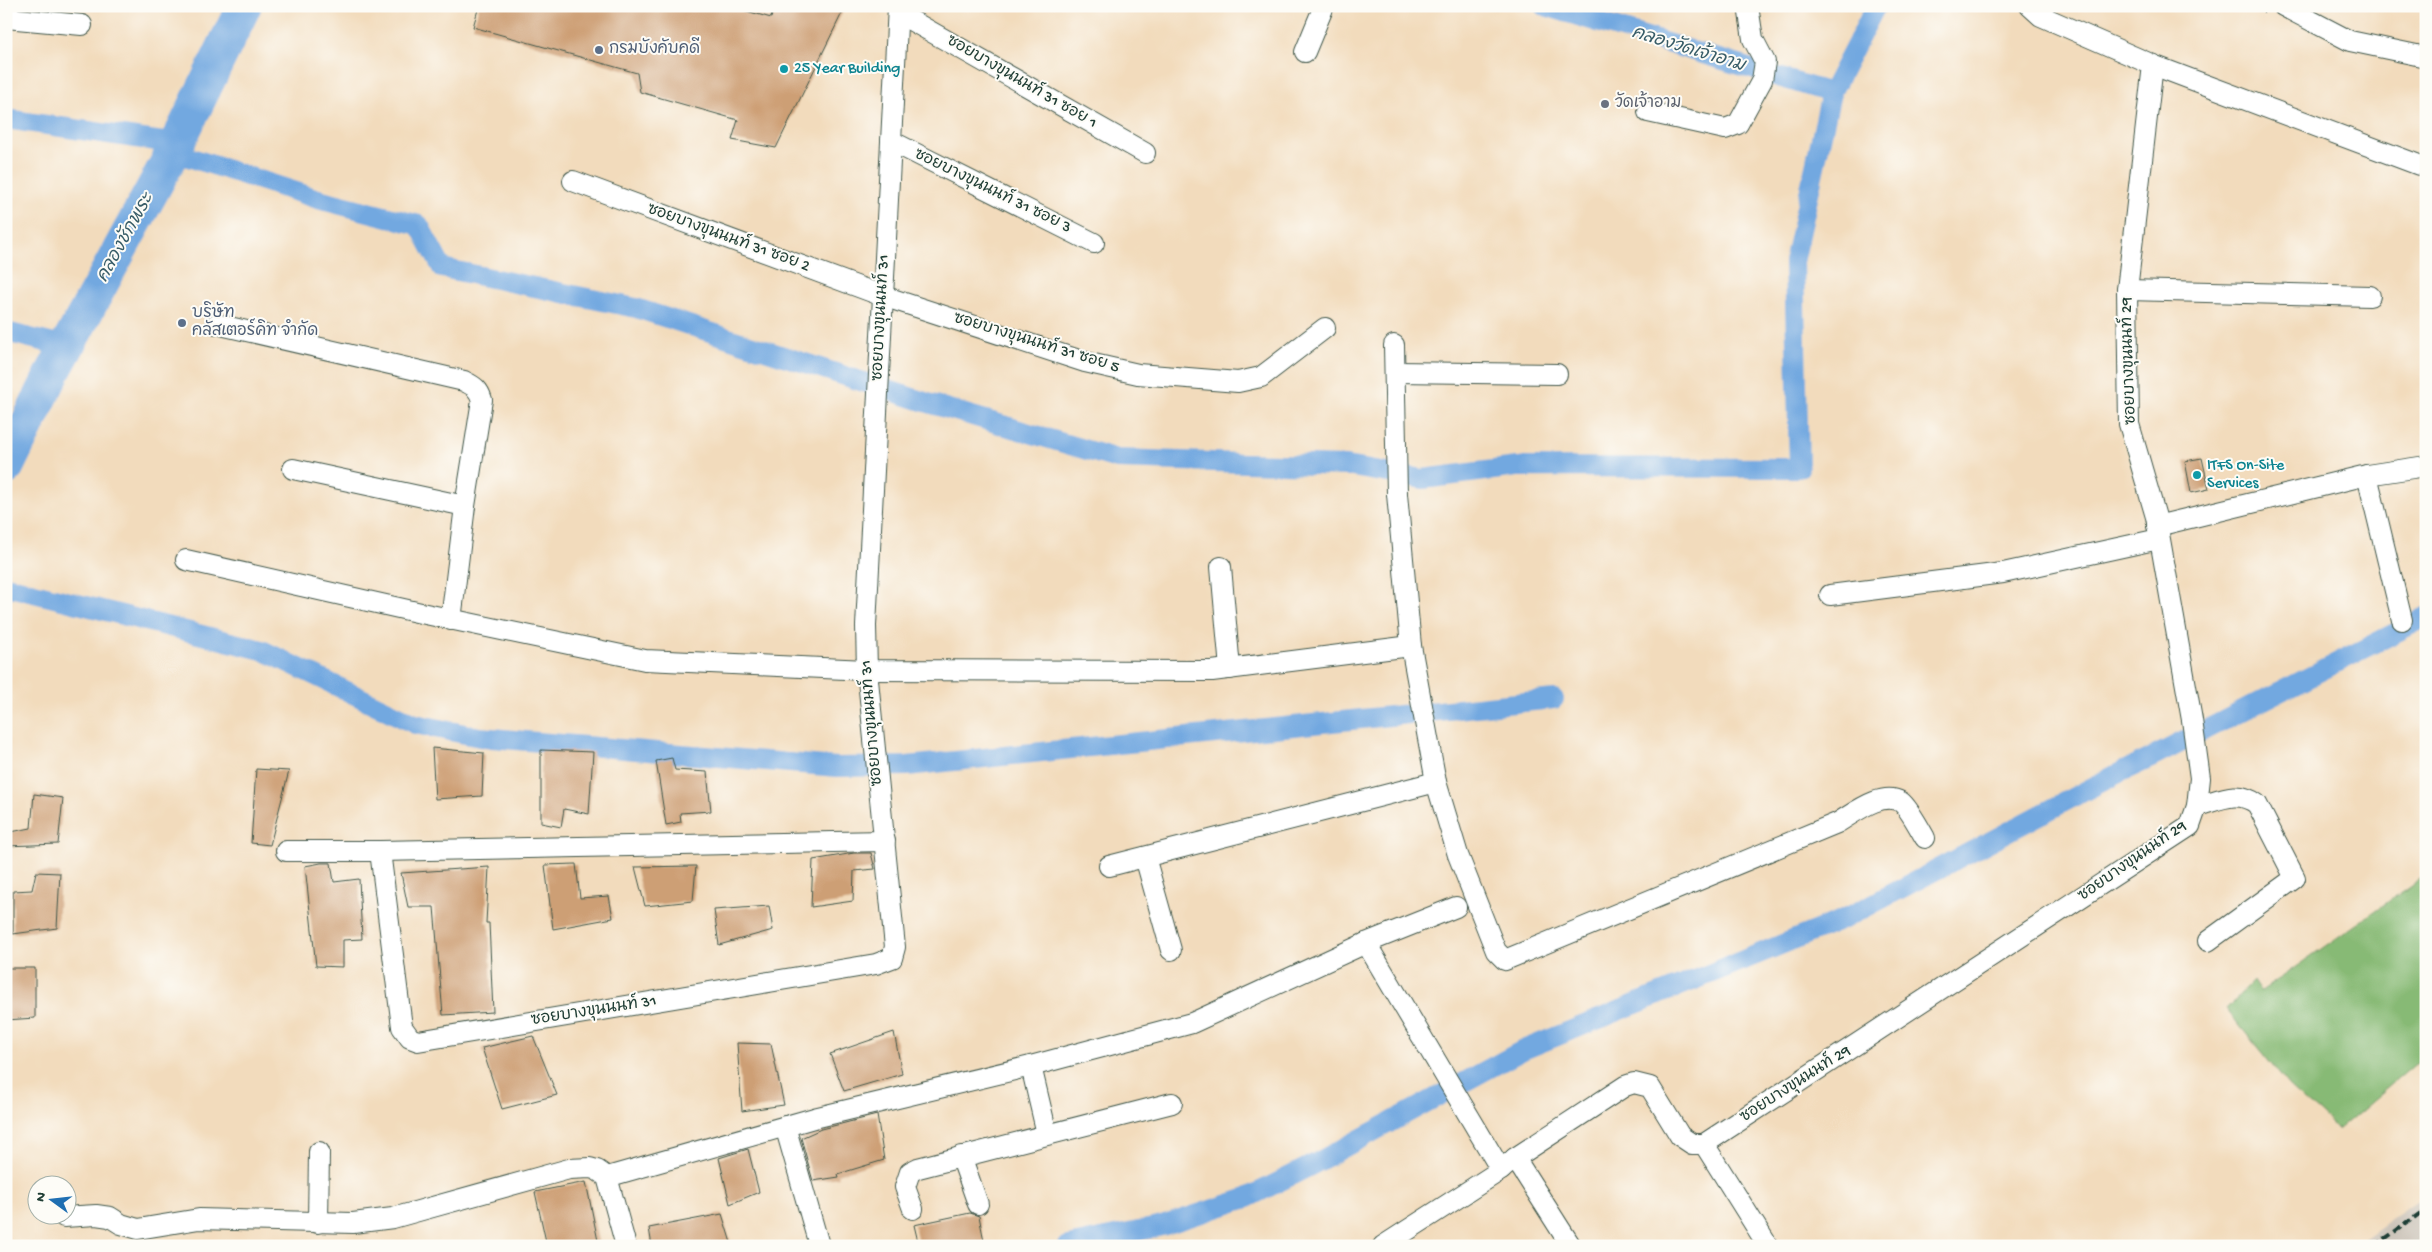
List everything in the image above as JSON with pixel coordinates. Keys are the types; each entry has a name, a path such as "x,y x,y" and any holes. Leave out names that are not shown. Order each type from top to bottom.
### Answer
{"street":[{"path":"1305,52 1324,6"},
{"path":"1648,112 1725,129 1738,124 1764,71 1753,39 1748,6"},
{"path":"2030,6 2040,16 2153,65 2420,165"},
{"path":"2283,6 2350,41 2426,57"},
{"name":"ซอยบางขุนนนท์ 31","path":"380,851 402,1027 410,1038 418,1041 876,964 892,958 895,946 867,670 866,626 898,10"},
{"name":"ซอยบางขุนนนท์ 31 ซอย 1","path":"898,10 1145,153"},
{"path":"6,18 82,25"},
{"name":"ซอยบางขุนนนท์ 29","path":"1704,1144 2190,826 2197,806 2200,778 2192,720 2158,533 2130,424 2127,290 2153,65"},
{"name":"ซอยบางขุนนนท์ 31 ซอย 3","path":"891,141 1094,243"},
{"name":"ซอยบางขุนนนท์ 31 ซอย 2","path":"573,181 883,296"},
{"path":"2127,290 2370,296"},
{"name":"ซอยบางขุนนนท์ 31 ซอย 5","path":"883,296 1085,362 1138,374 1195,379 1238,382 1260,377 1325,328"},
{"path":"216,324 464,381 474,386 480,392 482,400 465,506 451,620"},
{"path":"1394,345 1397,494 1410,646 1436,782 1458,855 1496,951 1505,960 1837,823 1879,800 1891,799 1902,803 1925,838"},
{"path":"1395,372 1557,374"},
{"path":"1830,595 2003,573 2158,533 2367,475 2426,466"},
{"path":"293,469 465,506"},
{"path":"2367,475 2402,620"},
{"path":"186,560 451,620 645,660 867,670 1212,671 1410,646"},
{"path":"1221,567 1230,669"},
{"path":"1109,866 1436,782"},
{"path":"2197,806 2238,795 2246,796 2252,800 2257,804 2295,878 2208,941"},
{"path":"286,851 380,851 885,841"},
{"path":"1145,857 1172,950"},
{"path":"607,1178 785,1126 1031,1066 1192,1023 1366,943 1456,906"},
{"path":"1366,943 1508,1164 1571,1246"},
{"path":"1031,1066 1047,1134"},
{"path":"1382,1246 1626,1086 1634,1083 1650,1086 1684,1141 1692,1144 1704,1144 1768,1246"},
{"path":"913,1209 905,1187 910,1172 918,1168 1172,1103"},
{"path":"785,1126 818,1245"},
{"path":"318,1223 319,1152"},
{"path":"961,1156 978,1204"},
{"path":"78,1216 96,1215 110,1218 121,1224 138,1229 198,1219 353,1223 393,1218 569,1169 590,1168 597,1170 607,1178 626,1246"}],"shaded area":[{"path":"2426,1194 2426,1246 2353,1246"}],"green space":[{"path":"2426,875 2426,1055 2338,1130 2290,1087 2226,1009 2253,981 2260,992"}],"building":[{"path":"479,6 729,6 771,18 774,6 826,6 843,11 776,148 732,140 738,120 640,92 637,73 473,27"},
{"name":"ITFS On-Site Services","path":"2202,458 2209,489 2191,493 2185,461"},
{"path":"432,748 484,753 482,796 435,799"},
{"path":"541,750 593,752 589,814 564,809 561,827 541,823"},
{"path":"672,758 675,770 707,772 711,811 680,813 681,822 666,825 656,761"},
{"path":"256,769 289,771 270,845 251,843"},
{"path":"34,794 63,798 58,844 6,846 6,833 31,828"},
{"path":"854,853 871,853 875,869 854,871 853,901 811,907 813,860"},
{"path":"331,863 334,882 359,879 362,939 343,940 343,967 316,966 305,866"},
{"path":"576,864 580,898 609,896 613,918 553,929 545,865"},
{"path":"696,866 693,901 645,906 635,867"},
{"path":"489,867 486,923 489,923 493,1012 443,1015 434,907 408,907 401,873"},
{"path":"36,872 60,873 57,928 13,934 13,891 32,890"},
{"path":"769,906 773,930 719,945 714,910"},
{"path":"6,968 35,968 35,1018 6,1020"},
{"path":"894,1032 902,1074 844,1091 830,1054"},
{"path":"533,1036 557,1095 502,1109 482,1048"},
{"path":"737,1043 771,1044 784,1105 742,1111"},
{"path":"877,1115 884,1160 838,1174 839,1177 813,1181 801,1138 821,1129"},
{"path":"748,1149 759,1192 730,1204 719,1158"},
{"path":"586,1182 599,1246 547,1246 535,1192"},
{"path":"970,1213 979,1216 985,1246 919,1246 914,1225"},
{"path":"722,1214 732,1246 652,1246 649,1228"}],"waterway":[{"name":"คลองชักพระ","path":"6,468 52,374 173,152 244,6"},
{"name":"คลองวัดเจ้าอาม","path":"1545,6 1831,93"},
{"path":"173,152 318,199 419,225 442,268 636,308 925,402 1117,459 1346,466 1423,479 1517,467 1799,468 1794,262 1831,93 1876,6"},
{"path":"6,119 177,144"},
{"path":"6,332 66,347"},
{"path":"6,586 262,650 415,724 480,737 837,767 907,766 1554,699"},
{"path":"1068,1246 1162,1226 1247,1198 1314,1164 1523,1050 1844,919 2117,774 2426,617"}],"railway":[{"path":"2375,1246 2426,1209"}],"place":[{"name":"กรมบังคับคดี","path":"599,50"},
{"name":"25 Year Building","path":"784,69"},
{"name":"วัดเจ้าอาม","path":"1605,104"},
{"name":"บริษัท คลัสเตอร์คิท จำกัด","path":"182,323"},
{"name":"ITFS On-Site Services","path":"2197,475"}]}
